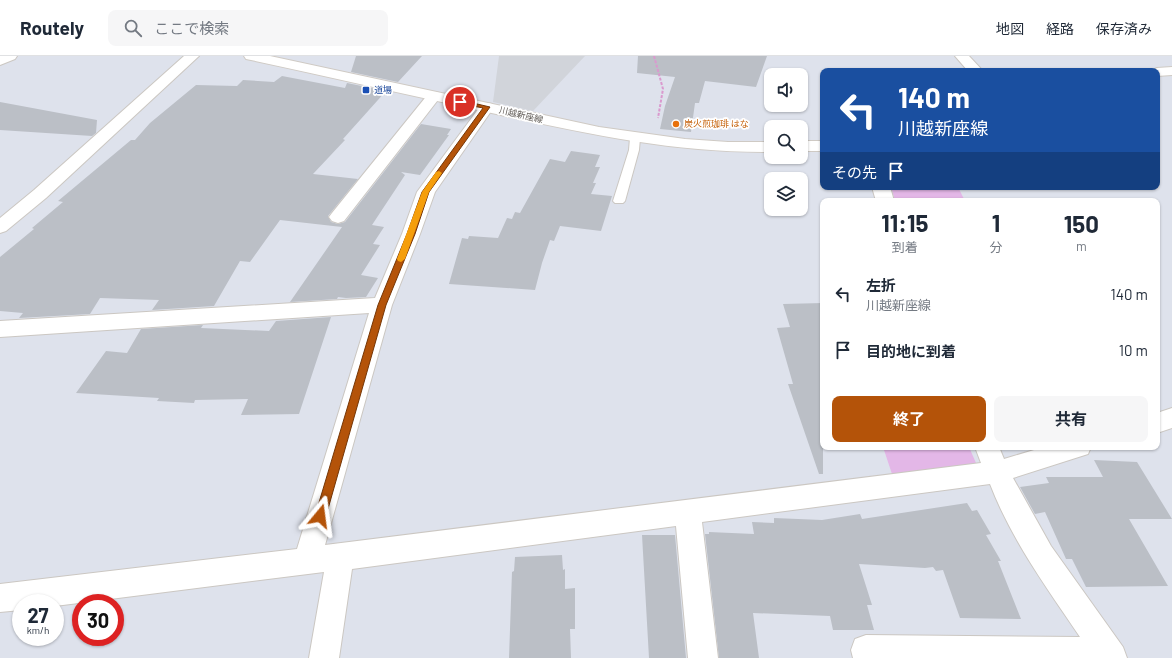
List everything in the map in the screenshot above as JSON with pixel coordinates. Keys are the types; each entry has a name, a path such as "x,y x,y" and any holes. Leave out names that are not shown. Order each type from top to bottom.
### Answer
{"street":[{"path":"0,62 10,56"},
{"path":"3,223 192,56"},
{"name":"川越新座線","path":"251,56 635,138 706,146 764,147"},
{"path":"962,56 973,68"},
{"path":"1160,72 1172,71"},
{"path":"338,217 434,96"},
{"path":"307,561 382,305 411,234 426,192 487,107"},
{"path":"808,146 820,146"},
{"path":"0,329 382,305"},
{"path":"1160,422 1172,418"},
{"path":"988,450 1006,493 1040,555 1110,655"},
{"path":"0,598 340,557 998,472 1069,450"},
{"path":"688,512 703,658"},
{"path":"324,658 340,557"},
{"path":"868,658 866,650 1110,655"}],"lane":[{"path":"619,201 634,150 635,138"}],"path":[{"path":"654,56 663,89 654,140"}],"shaded area":[{"path":"499,56 585,56 533,111 493,102"},
{"path":"892,190 960,190 964,198 894,198"},
{"path":"884,450 970,450 976,463 893,477"}],"building":[{"path":"356,56 422,56 398,82 351,72"},
{"path":"638,56 767,56 756,87 705,81 699,103 695,103 691,132 660,129 665,106 675,77 637,73"},
{"path":"282,76 345,88 347,83 386,91 343,139 345,140 313,174 358,179 328,216 331,222 338,224 345,222 421,124 451,129 447,135 449,135 420,175 401,172 405,175 372,225 384,227 373,244 380,245 361,275 378,278 366,297 338,297 337,299 290,302 342,227 280,220 250,262 240,261 214,306 152,310 159,300 100,298 90,314 19,318 23,313 0,311 0,257 34,229 32,228 63,202 58,201 131,140 135,140 150,123 196,85 237,86 243,80 274,82"},
{"path":"0,102 97,120 96,133 92,136 0,130"},
{"path":"571,151 600,155 595,167 600,167 593,183 596,183 591,194 612,196 601,231 560,226 554,241 550,240 535,290 449,284 462,238 468,239 469,236 498,238 507,218 512,219 515,212 520,213 550,159 565,162"},
{"path":"820,303 820,450 823,450 823,474 819,474 788,384 793,384 777,328 790,327 783,304"},
{"path":"331,317 299,414 241,415 248,399 195,400 194,403 157,401 159,398 76,393 106,351 127,353 141,329 203,325 201,328 269,331 276,321"},
{"path":"1094,460 1137,462 1172,519 1129,519 1168,586 1086,587 1072,559 1066,559 1045,512 1035,514 1020,487 1049,483 1046,477 1103,477"},
{"path":"967,503 972,511 977,510 991,534 986,535 1001,561 998,561 1021,619 960,618 943,570 936,571 933,567 925,568 859,564 872,605 867,605 874,630 833,630 830,616 753,613 759,658 719,658 705,534 709,534 709,532 754,534 752,522 774,523 774,518 822,520 860,514 862,519"},
{"path":"642,535 675,535 686,658 649,658"},
{"path":"562,555 563,570 565,569 565,589 575,588 575,629 570,629 571,658 509,658 512,572 514,571 515,557"}],"slow traffic":[{"path":"401,259 426,192 439,173"}],"place":[{"name":"道場","path":"366,90"},
{"name":"炭火煎珈琲 はな","path":"676,124"}],"route":[{"path":"320,516 382,305 411,234 426,192 487,107 460,102"}]}
